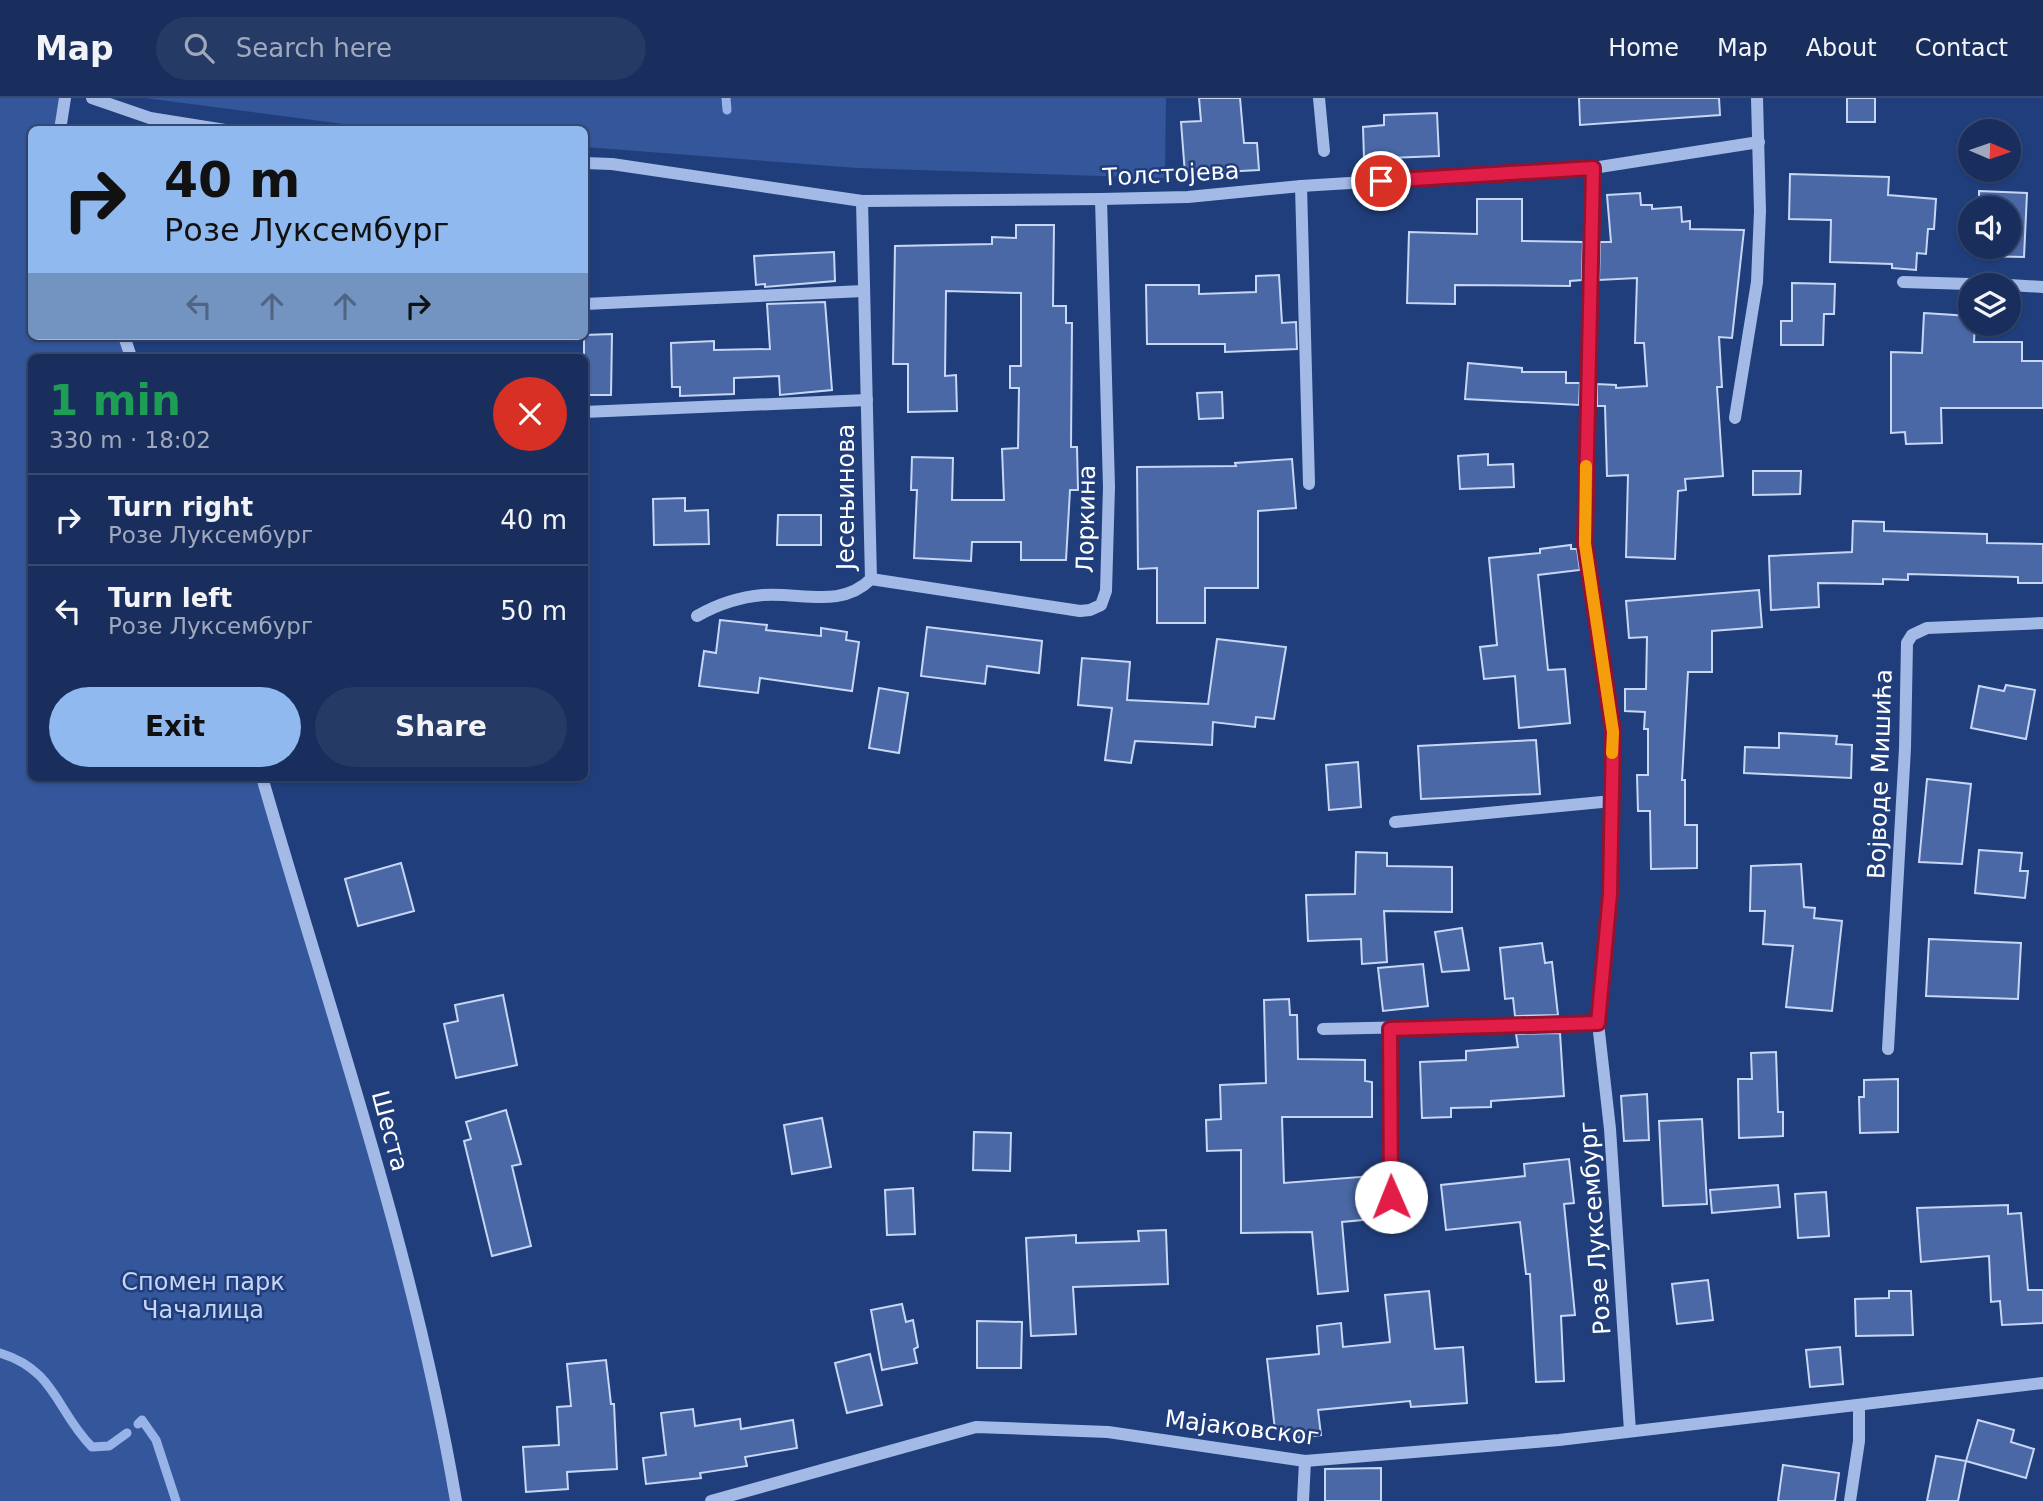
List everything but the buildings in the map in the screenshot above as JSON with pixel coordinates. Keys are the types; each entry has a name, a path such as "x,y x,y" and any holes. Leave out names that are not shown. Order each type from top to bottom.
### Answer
{"street":[{"path":"61,126 65,98"},
{"path":"92,98 150,118 200,126"},
{"path":"1319,98 1324,151"},
{"path":"1735,418 1757,282 1759,142 1756,98"},
{"name":"Толстојева","path":"588,163 612,164 862,201 1101,199 1188,197 1301,186 1593,168 1759,142"},
{"name":"Розе Луксембург","path":"1593,168 1585,544 1613,732 1610,894 1598,1023 1610,1129 1630,1431"},
{"path":"1301,186 1309,484"},
{"name":"Лоркина","path":"871,579 1080,611 1101,605 1106,591 1109,487 1101,199"},
{"name":"Јесењинова","path":"697,616 717,605 743,597 766,594 846,596 859,591 871,579 862,201"},
{"path":"1903,282 1958,284"},
{"path":"2021,285 2043,286"},
{"path":"588,304 863,291"},
{"name":"Јесењинова","path":"588,412 867,400"},
{"name":"Војводе Мишића","path":"1888,1049 1905,748 1907,643 1912,635 1927,628 2043,622"},
{"name":"Шеста","path":"263,781 351,1066 409,1279 456,1501"},
{"path":"1395,822 1612,802"},
{"path":"1323,1029 1598,1023"},
{"path":"1390,1029 1391,1197"},
{"name":"Мајаковског","path":"712,1501 976,1427 1108,1432 1304,1461 1859,1407 2043,1383"},
{"path":"1850,1501 1859,1441 1859,1407"},
{"path":"1303,1501 1304,1461"}],"green space":[{"name":"Спомен парк Чачалица","path":"0,98 65,98 60,126 28,126 28,340 125,340 130,354 28,354 28,781 263,781 351,1066 456,1501 0,1501"},
{"path":"145,98 1166,98 1165,178 857,168 588,147 588,126 358,126"}],"waterway":[{"path":"726,98 727,110"},
{"path":"0,1353 19,1360 44,1381 92,1447 109,1446 127,1433"},
{"path":"138,1424 142,1420 156,1440 176,1501"}],"slow traffic":[{"path":"1586,466 1585,544 1613,732 1612,753"}],"route":[{"path":"1381,181 1593,168 1585,544 1613,732 1610,894 1598,1023 1390,1029 1391,1197"}]}
